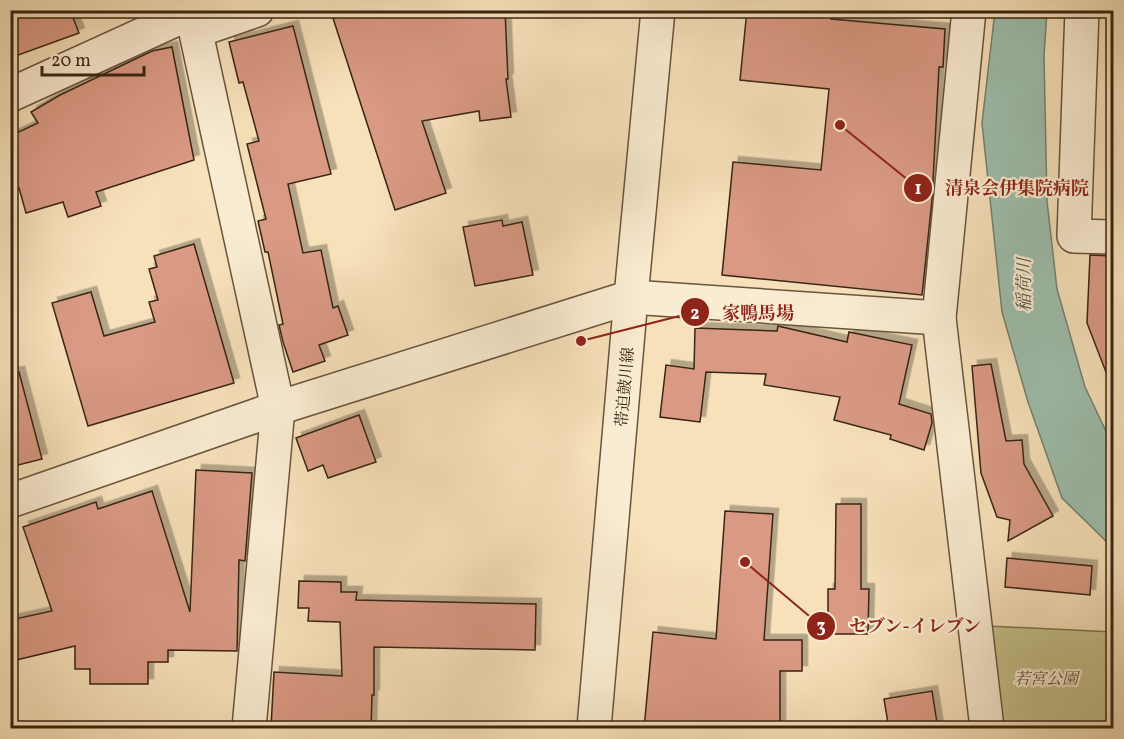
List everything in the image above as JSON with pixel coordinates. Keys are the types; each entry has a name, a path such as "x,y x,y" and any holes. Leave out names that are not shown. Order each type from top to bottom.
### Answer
{"street":[{"path":"10,95 193,18 257,10"},
{"name":"帯迫皷川線","path":"594,729 658,10"},
{"path":"969,10 939,318 987,729"},
{"path":"1082,10 1074,236 1113,237"},
{"path":"193,18 278,408 249,729"},
{"path":"10,501 278,408 631,297 939,318"}],"green space":[{"name":"若宮公園","path":"989,626 1113,632 1113,728 1002,728"}],"water":[{"name":"稲荷川","path":"995,11 1047,11 1044,56 1047,201 1057,289 1085,387 1113,446 1113,548 1062,498 1028,402 1002,312 982,123"}],"building":[{"path":"10,10 70,10 79,33 10,58"},
{"path":"466,10 505,10 508,79 506,79 511,117 480,121 479,111 422,121 446,193 395,210 333,18 360,12 466,15"},
{"path":"747,10 831,10 831,19 945,29 943,67 939,67 932,200 922,295 722,275 733,162 821,170 829,89 740,80"},
{"path":"293,26 331,174 288,184 303,253 321,250 333,308 338,306 348,335 319,345 325,361 293,372 279,325 283,324 268,252 265,252 258,221 266,219 247,144 259,141 243,82 239,83 229,42"},
{"path":"172,47 194,160 96,192 101,206 68,217 63,202 26,213 19,188 10,191 10,136 38,123 31,112 60,95 152,51"},
{"path":"502,220 503,226 522,222 533,275 475,286 463,227"},
{"path":"194,244 234,383 88,426 52,303 91,292 104,336 155,322 149,302 158,300 149,269 157,267 154,256"},
{"path":"1090,255 1113,256 1113,384 1111,385 1087,323"},
{"path":"778,326 847,342 849,332 912,345 899,404 931,414 932,423 924,450 890,439 891,435 834,420 840,397 764,385 766,374 706,372 700,422 660,417 666,365 694,369 695,328 777,331"},
{"path":"991,364 1006,441 1022,440 1024,464 1053,516 1008,541 1010,520 997,517 981,473 972,366"},
{"path":"19,372 42,459 10,467 10,373"},
{"path":"359,415 376,462 328,478 323,465 308,471 296,438"},
{"path":"196,470 252,473 245,561 239,560 237,651 168,650 168,662 148,662 148,684 90,684 90,669 75,669 75,646 16,660 10,640 10,620 52,611 23,527 96,502 98,509 152,491 190,612"},
{"path":"836,504 861,504 861,589 869,589 868,634 828,634 828,589 835,589"},
{"path":"725,511 773,514 764,640 802,640 802,671 780,671 780,729 644,729 653,632 716,639"},
{"path":"1007,558 1092,566 1090,595 1005,587"},
{"path":"299,581 341,582 341,592 357,592 356,600 536,604 535,650 374,647 371,729 271,727 274,672 342,676 340,622 308,621 309,608 298,608"},
{"path":"932,691 938,729 889,729 884,699"}],"place":[{"name":"清泉会伊集院病院","path":"840,125"},
{"name":"家鴨馬場","path":"581,341"},
{"name":"セブン-イレブン","path":"745,562"}]}
